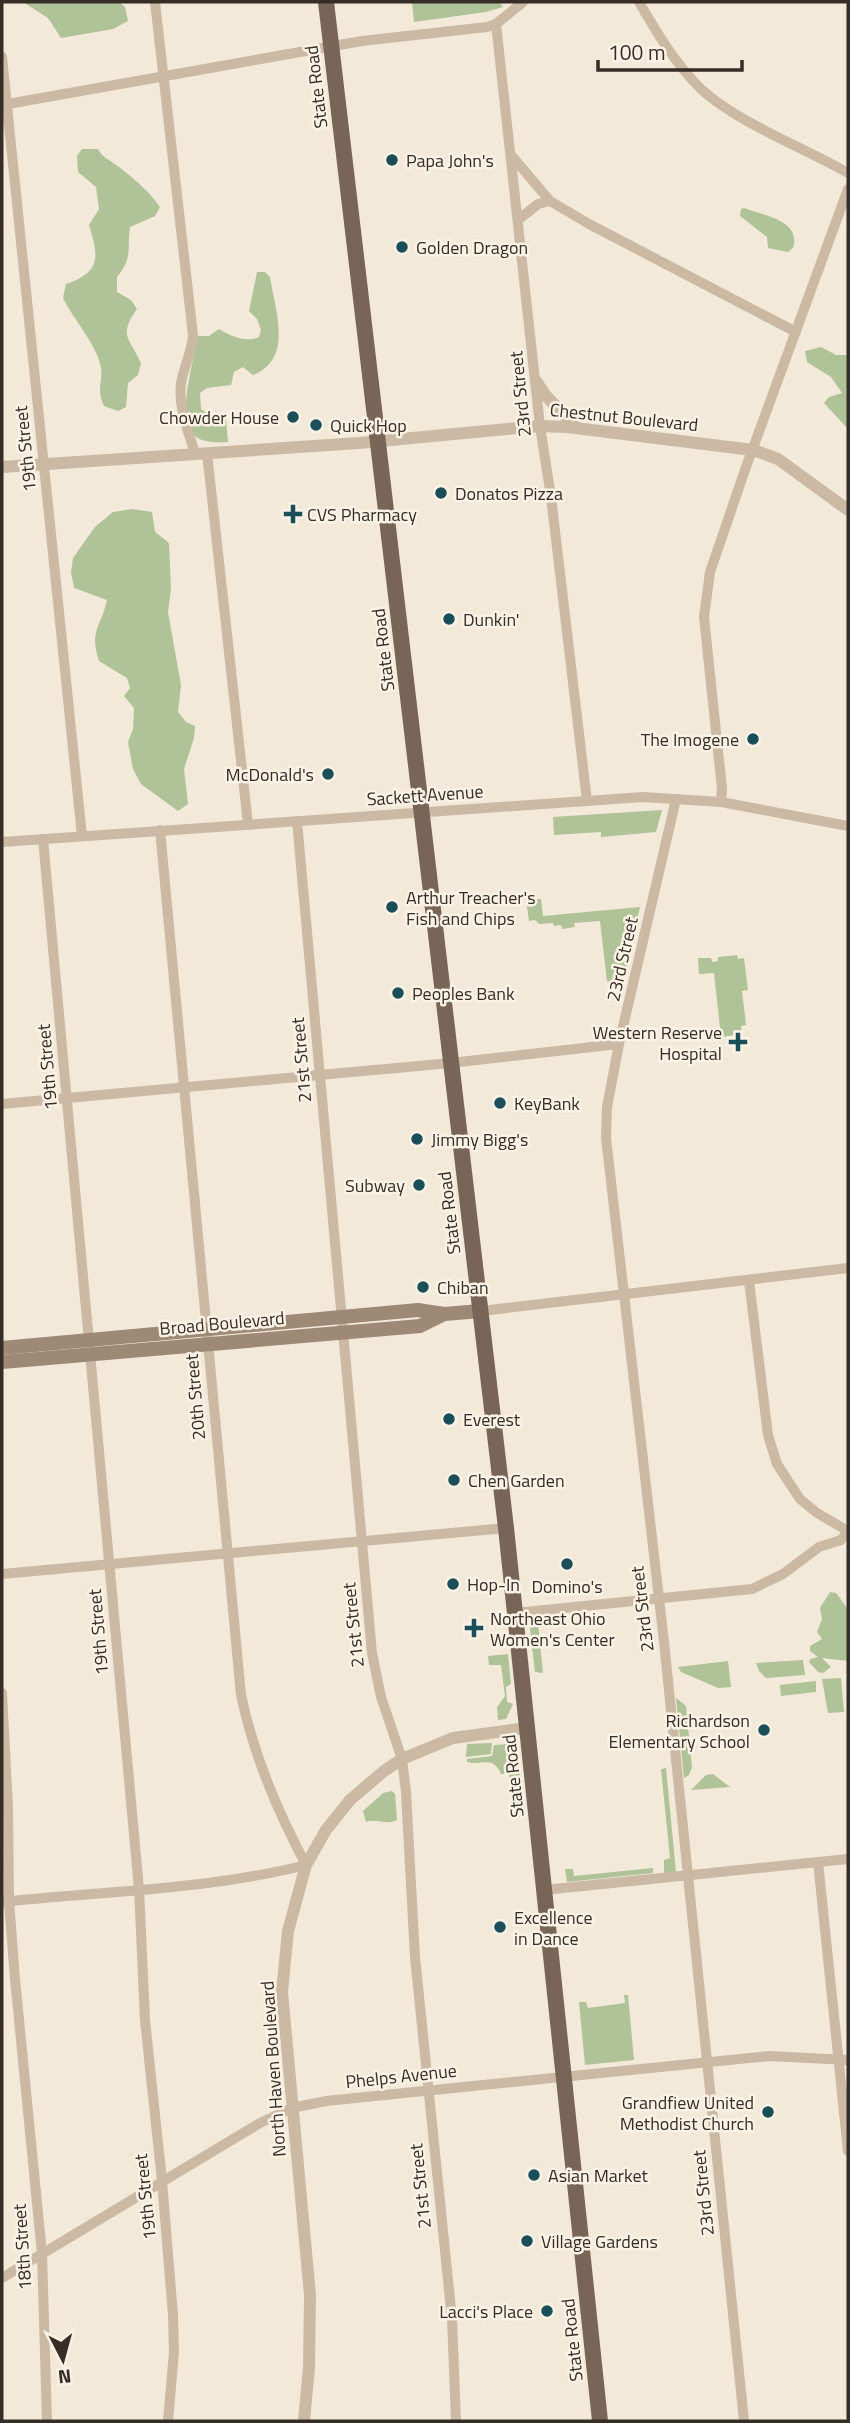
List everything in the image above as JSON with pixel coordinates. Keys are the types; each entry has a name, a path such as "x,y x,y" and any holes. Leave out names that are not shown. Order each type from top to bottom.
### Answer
{"main road":[{"name":"State Road","path":"326,2 506,1528 600,2421"},
{"name":"Broad Boulevard","path":"2,1362 91,1348 343,1325 420,1326 444,1314 481,1311"},
{"name":"Broad Boulevard","path":"2,1348 91,1348"}],"street":[{"path":"155,2 193,335 181,381 181,404 201,453 248,824"},
{"path":"4,104 331,47 496,24 523,2"},
{"path":"639,2 671,53 705,92 748,120 848,173"},
{"name":"23rd Street","path":"496,24 540,426 587,801"},
{"name":"19th Street","path":"2,57 4,104 82,836"},
{"path":"510,153 550,201 796,332"},
{"path":"721,802 704,617 710,572 848,189"},
{"path":"518,220 538,204 550,201"},
{"path":"536,381 546,396 577,428"},
{"name":"Chestnut Boulevard","path":"2,467 377,441 540,426 577,428 752,450 778,459 848,510"},
{"name":"Sackett Avenue","path":"2,842 643,796 721,802 848,826"},
{"name":"23rd Street","path":"676,799 619,1044 607,1107 606,1138 659,1598 744,2421"},
{"name":"21st Street","path":"297,821 374,1668 402,1759 415,1957 452,2319 456,2421"},
{"name":"20th Street","path":"160,831 237,1665 248,1732 272,1797 306,1865"},
{"name":"19th Street","path":"43,839 91,1348 138,1889 145,2020 173,2315 174,2352 168,2421"},
{"path":"2,1104 320,1076 619,1044"},
{"name":"Broad Boulevard","path":"481,1311 848,1268"},
{"path":"515,1613 752,1589 783,1574 819,1548 841,1540 848,1531 817,1513 800,1499 777,1464 768,1435 749,1281"},
{"path":"2,1574 506,1528"},
{"name":"18th Street","path":"2,1693 8,1807 6,1901 42,2253 47,2421"},
{"name":"North Haven Boulevard","path":"304,2421 309,2367 310,2295 284,2017 284,1962 288,1931 306,1865 339,1812 359,1791 402,1759 453,1738 527,1728"},
{"path":"544,1890 848,1859"},
{"path":"818,1862 843,2059 848,2151"},
{"path":"6,1901 223,1882 306,1865"},
{"name":"Phelps Avenue","path":"2,2278 260,2123 292,2108 326,2101 769,2056 843,2059"}],"green space":[{"path":"23,2 119,2 125,7 128,21 113,29 61,38 48,18"},
{"path":"412,2 500,2 503,7 486,12 414,22"},
{"path":"82,149 98,149 141,186 160,207 155,216 130,227 127,259 117,277 117,292 131,300 137,309 128,325 127,336 141,363 138,375 128,383 126,407 118,411 104,406 100,395 99,360 63,298 66,284 86,274 95,255 89,225 99,209 96,187 78,172 77,156"},
{"path":"741,209 786,225 792,231 793,248 788,252 768,248 767,237 740,216"},
{"path":"257,272 265,272 270,277 278,318 278,346 274,358 266,368 253,375 243,367 234,372 231,385 207,388 200,393 201,409 218,420 226,419 228,442 206,441 194,435 188,425 186,411 196,336 209,336 219,329 244,339 259,337 261,330 257,319 249,311"},
{"path":"821,347 836,355 848,355 848,429 824,403 829,397 842,393 831,377 807,362 805,351"},
{"path":"132,509 152,512 155,532 169,543 171,589 168,612 181,685 178,712 186,722 195,726 184,769 188,804 178,811 141,784 133,769 128,742 133,729 134,708 124,696 130,688 127,678 99,661 96,651 97,629 107,600 74,588 71,572 73,558 95,527 113,512"},
{"path":"662,810 656,832 601,837 601,832 554,835 553,817"},
{"path":"541,899 543,916 640,907 622,987 607,981 600,921 574,923 575,927 562,929 561,925 554,926 553,923 539,924 535,920 529,921 526,900"},
{"path":"737,955 738,959 744,958 748,990 742,991 746,1025 741,1026 742,1034 721,1037 714,973 699,974 698,958 711,958 712,962 718,961 718,957"},
{"path":"830,1592 836,1593 848,1609 848,1661 822,1658 831,1667 823,1673 818,1672 809,1662 810,1659 818,1657 810,1651 810,1646 822,1639 817,1632 822,1619 820,1608"},
{"path":"537,1620 543,1673 535,1672 530,1629 532,1623"},
{"path":"508,1654 511,1684 506,1687 507,1702 513,1704 506,1719 498,1720 497,1707 505,1696 501,1665 489,1665 488,1656"},
{"path":"803,1660 805,1675 766,1678 756,1663"},
{"path":"728,1661 731,1687 718,1688 681,1672 678,1667"},
{"path":"841,1678 844,1712 828,1713 822,1679"},
{"path":"816,1681 816,1692 781,1696 780,1685"},
{"path":"676,1698 686,1706 692,1767 689,1775 684,1778"},
{"path":"492,1743 491,1754 466,1757 467,1744"},
{"path":"510,1744 511,1757 518,1755 524,1815 514,1819 509,1774 501,1774 491,1763 467,1762 467,1759 492,1756 494,1745"},
{"path":"666,1768 676,1872 664,1873 664,1860 670,1858 661,1769"},
{"path":"713,1774 730,1787 691,1790 706,1775"},
{"path":"392,1791 395,1794 397,1820 366,1822 363,1811 383,1793"},
{"path":"653,1868 653,1873 567,1882 565,1869 573,1869 574,1876"},
{"path":"624,1995 628,1995 634,2060 585,2065 579,2002 586,2002 588,2008 625,2003"}],"place":[{"name":"Papa John's","path":"392,160"},
{"name":"Golden Dragon","path":"402,247"},
{"name":"Chowder House","path":"293,417"},
{"name":"Quick Hop","path":"316,425"},
{"name":"Donatos Pizza","path":"441,493"},
{"name":"CVS Pharmacy","path":"293,514"},
{"name":"Dunkin'","path":"449,619"},
{"name":"The Imogene","path":"753,739"},
{"name":"McDonald's","path":"328,774"},
{"name":"Arthur Treacher's Fish and Chips","path":"392,907"},
{"name":"Peoples Bank","path":"398,993"},
{"name":"Western Reserve Hospital","path":"738,1042"},
{"name":"KeyBank","path":"500,1103"},
{"name":"Jimmy Bigg's","path":"417,1139"},
{"name":"Subway","path":"419,1185"},
{"name":"Chiban","path":"423,1287"},
{"name":"Everest","path":"449,1419"},
{"name":"Chen Garden","path":"454,1480"},
{"name":"Domino's","path":"567,1564"},
{"name":"Hop-In","path":"453,1584"},
{"name":"Northeast Ohio Women's Center","path":"474,1628"},
{"name":"Richardson Elementary School","path":"764,1730"},
{"name":"Excellence in Dance","path":"500,1927"},
{"name":"Grandfiew United Methodist Church","path":"768,2112"},
{"name":"Asian Market","path":"534,2175"},
{"name":"Village Gardens","path":"527,2241"},
{"name":"Lacci's Place","path":"547,2311"}]}
